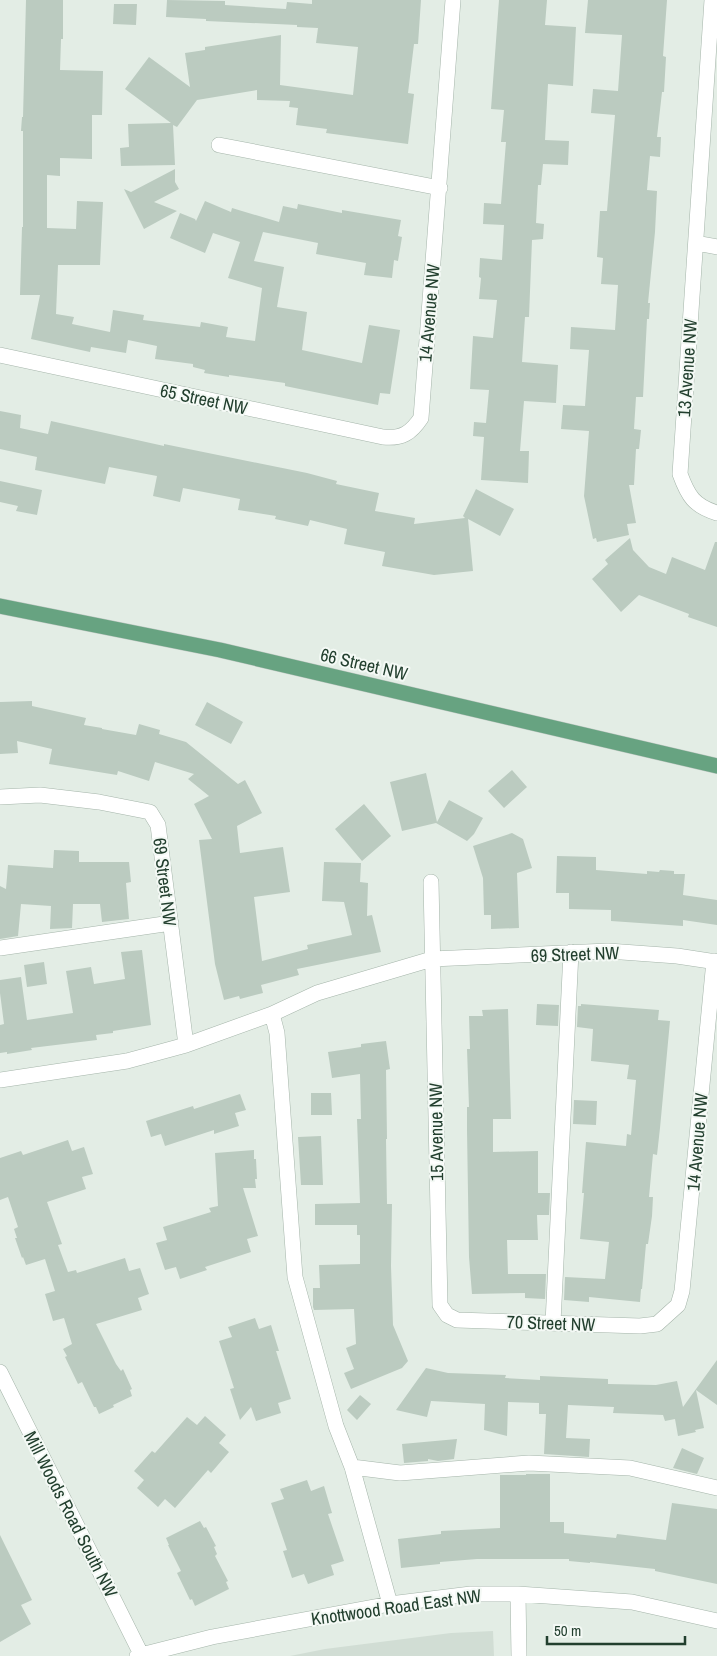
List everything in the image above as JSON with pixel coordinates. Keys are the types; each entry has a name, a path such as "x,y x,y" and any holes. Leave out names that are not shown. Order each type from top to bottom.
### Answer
{"main road":[{"name":"66 Street NW","path":"3,607 220,650 717,766"}],"street":[{"name":"14 Avenue NW","path":"407,433 414,429 421,418 453,0"},
{"name":"13 Avenue NW","path":"712,0 680,474 686,492 695,503 717,513"},
{"path":"219,145 440,188"},
{"path":"696,243 717,247"},
{"name":"65 Street NW","path":"0,355 383,437 395,438 407,433"},
{"name":"69 Street NW","path":"0,797 40,795 99,802 150,812 158,825 186,1045"},
{"path":"431,882 432,960"},
{"path":"0,948 171,923"},
{"name":"69 Street NW","path":"0,1080 127,1061 186,1045 272,1014 317,993 432,960 608,951 677,956 715,962"},
{"path":"553,1323 571,952"},
{"name":"15 Avenue NW","path":"432,960 440,1305"},
{"name":"14 Avenue NW","path":"666,1316 678,1305 682,1291 715,962"},
{"path":"272,1014 277,1032 295,1277 336,1426 352,1467 390,1604"},
{"name":"70 Street NW","path":"440,1305 447,1314 457,1320 640,1326 657,1324 666,1316"},
{"name":"Mill Woods Road South NW","path":"0,1372 140,1656"},
{"path":"352,1467 400,1473 529,1463 630,1468 717,1488"},
{"name":"Knottwood Road East NW","path":"140,1656 212,1637 390,1604 471,1594 518,1594 632,1602 717,1621"},
{"path":"518,1594 519,1656"}],"shaded area":[{"path":"493,1631 494,1656 290,1656 325,1649 451,1633"}],"building":[{"path":"26,0 63,0 63,39 61,39 60,70 103,71 102,115 92,115 92,159 60,158 60,176 47,175 47,228 76,229 77,201 103,202 100,265 58,265 56,314 74,317 72,324 110,332 113,310 144,315 143,320 200,327 201,322 228,327 226,337 255,341 262,288 228,278 240,242 213,233 205,253 170,238 180,213 196,221 205,201 231,212 232,208 279,222 283,206 297,209 298,204 342,213 342,210 401,220 398,236 402,237 398,261 394,260 392,278 364,275 366,263 316,254 318,243 263,232 254,261 284,267 277,307 307,312 302,350 362,363 369,325 400,330 390,394 380,393 378,405 285,386 285,383 204,373 205,370 193,367 193,364 155,359 157,346 128,340 126,353 91,347 90,352 31,339 40,295 20,295 23,227 23,131 21,131"},
{"path":"167,0 225,1 225,5 286,9 287,2 312,4 312,0 421,0 418,44 414,44 408,93 414,94 408,144 326,133 327,129 296,125 298,108 289,107 290,101 257,100 257,90 197,100 177,127 173,125 175,165 121,166 120,148 129,147 128,124 171,123 125,89 149,57 190,87 185,53 205,50 205,47 281,35 280,85 353,95 358,47 316,43 318,28 166,17"},
{"path":"499,0 547,0 545,25 576,27 573,86 548,84 545,140 569,141 568,165 543,164 541,185 538,185 536,223 544,224 543,239 532,240 529,317 525,317 522,362 558,365 556,403 524,401 520,451 529,451 528,483 481,480 484,437 473,436 474,422 486,423 489,390 470,389 473,336 493,338 497,300 479,299 480,258 502,260 504,225 483,224 484,203 501,204 506,142 501,142 504,110 491,109"},
{"path":"588,0 667,0 663,56 666,57 664,92 662,92 657,137 661,137 660,157 650,156 647,190 657,191 643,397 636,397 634,429 641,430 639,449 636,449 634,485 629,485 636,523 627,524 629,535 597,542 596,538 593,539 584,496 589,431 561,429 563,405 585,406 589,350 570,349 571,327 615,330 618,285 601,284 603,258 597,257 600,211 607,211 615,115 591,113 593,89 618,91 622,35 585,33"},
{"path":"114,4 137,4 136,25 113,24"},
{"path":"175,169 175,182 179,189 154,202 177,211 144,229 124,189 131,192"},
{"path":"0,411 21,415 20,428 48,434 51,421 164,446 164,444 307,473 337,481 336,484 379,493 375,511 415,518 414,524 465,518 463,516 476,489 514,509 500,536 468,519 473,571 434,575 382,566 385,552 344,544 347,529 310,520 308,526 275,519 276,516 238,510 240,499 183,488 180,502 153,496 157,476 109,467 105,484 35,470 37,457 0,449"},
{"path":"0,481 42,490 37,515 16,511 18,506 0,502"},
{"path":"630,538 633,550 649,567 666,574 672,557 705,570 715,542 717,542 717,627 688,617 689,614 639,595 621,612 592,579 608,564 605,560"},
{"path":"32,701 32,706 86,718 84,725 136,735 139,724 160,730 159,734 186,742 238,784 245,780 262,813 237,826 240,853 283,847 290,892 254,897 262,961 308,949 307,945 352,935 344,902 322,901 324,862 361,863 360,882 368,883 367,916 372,915 381,952 297,969 299,975 261,985 263,993 240,999 239,996 224,1000 215,964 199,840 212,839 194,804 209,796 188,779 194,774 155,762 149,781 118,771 117,775 49,764 52,749 17,741 18,753 0,754 0,702"},
{"path":"207,702 243,722 231,744 195,725"},
{"path":"512,770 527,787 504,808 488,791"},
{"path":"426,773 437,822 449,800 483,818 474,834 467,841 436,823 402,831 390,782"},
{"path":"364,804 391,836 362,861 335,829"},
{"path":"512,833 523,839 532,868 517,873 519,928 491,929 491,915 484,915 483,878 473,846"},
{"path":"54,850 79,851 79,862 129,862 131,882 126,883 129,919 102,922 100,904 73,904 72,928 50,929 51,906 21,904 18,936 0,939 0,886 6,889 8,865 53,868"},
{"path":"557,856 596,857 596,870 647,874 647,871 659,872 660,870 674,871 674,874 685,874 683,895 717,900 717,925 683,920 683,926 611,921 611,910 569,909 569,893 556,893"},
{"path":"142,950 151,1025 96,1035 97,1040 31,1048 32,1050 7,1054 7,1052 0,1053 0,1025 4,1024 0,980 21,977 27,1020 73,1013 66,971 91,967 94,984 125,979 121,952"},
{"path":"44,962 47,984 27,987 24,965"},
{"path":"537,1004 559,1005 558,1026 536,1025"},
{"path":"581,1004 659,1010 658,1020 670,1021 657,1155 653,1154 649,1197 653,1197 652,1216 648,1244 646,1244 640,1302 589,1297 589,1302 564,1300 565,1277 605,1279 609,1242 580,1239 586,1142 626,1146 627,1134 631,1135 636,1080 627,1079 629,1065 591,1061 593,1029 577,1027 578,1006 581,1006"},
{"path":"508,1009 511,1119 493,1119 493,1152 538,1151 538,1193 550,1193 549,1215 537,1215 538,1240 507,1240 508,1274 546,1274 545,1299 525,1298 525,1293 472,1294 469,1257 467,1130 467,1107 469,1107 467,1049 470,1049 469,1016 483,1016 482,1010"},
{"path":"386,1041 390,1069 386,1070 386,1139 387,1204 392,1204 391,1266 393,1325 408,1361 402,1368 351,1389 344,1373 354,1369 346,1348 356,1344 354,1309 314,1310 313,1307 313,1288 320,1288 319,1265 360,1264 360,1235 357,1235 357,1225 315,1225 315,1204 360,1203 357,1119 361,1119 360,1074 332,1078 328,1052 361,1047 361,1044"},
{"path":"311,1093 331,1093 332,1115 311,1115"},
{"path":"240,1094 246,1110 235,1113 239,1126 214,1134 214,1130 165,1146 161,1134 151,1137 146,1121 193,1106 194,1109"},
{"path":"574,1100 597,1101 596,1125 573,1124"},
{"path":"321,1136 323,1185 301,1185 298,1137"},
{"path":"68,1140 72,1151 84,1147 93,1174 82,1177 86,1189 47,1202 62,1244 58,1245 68,1272 76,1270 77,1273 125,1258 129,1271 140,1268 149,1294 138,1298 142,1310 96,1324 116,1364 121,1371 123,1369 132,1389 130,1390 132,1396 99,1414 82,1382 78,1384 65,1357 67,1356 63,1349 72,1344 64,1318 53,1321 45,1294 55,1291 45,1259 26,1265 15,1238 17,1238 14,1229 18,1227 8,1197 0,1200 0,1158 21,1151 23,1155"},
{"path":"254,1150 254,1159 256,1159 256,1188 243,1188 258,1236 247,1239 251,1252 205,1267 207,1270 180,1279 176,1267 165,1270 156,1243 167,1240 163,1227 211,1212 209,1208 218,1206 215,1153"},
{"path":"255,1318 259,1329 271,1325 279,1351 276,1351 291,1399 278,1403 281,1413 256,1421 251,1407 240,1420 230,1389 234,1388 219,1341 232,1337 228,1327"},
{"path":"717,1360 717,1405 696,1390 704,1428 695,1430 696,1432 678,1436 675,1419 665,1421 663,1415 613,1413 614,1407 568,1405 566,1438 590,1439 589,1457 544,1454 546,1414 539,1414 539,1403 508,1402 507,1436 484,1430 485,1404 431,1401 427,1417 396,1410 426,1368 448,1373 506,1375 505,1378 540,1380 540,1376 608,1379 608,1384 656,1385 677,1381 683,1407"},
{"path":"360,1395 371,1404 357,1420 347,1410"},
{"path":"205,1416 226,1435 219,1443 229,1452 211,1473 208,1470 175,1508 165,1499 158,1507 137,1488 144,1480 134,1471 152,1451 155,1453 187,1417 197,1425"},
{"path":"457,1439 454,1459 438,1461 428,1459 428,1461 404,1463 402,1444"},
{"path":"682,1448 704,1458 697,1474 673,1468"},
{"path":"550,1474 550,1522 564,1522 564,1533 616,1538 617,1534 666,1540 672,1503 717,1509 717,1584 655,1571 655,1569 569,1561 569,1559 477,1559 401,1568 398,1539 441,1534 441,1531 500,1528 500,1475"},
{"path":"307,1480 311,1491 324,1486 332,1513 328,1514 344,1561 331,1565 334,1575 308,1584 304,1574 292,1578 283,1551 287,1550 271,1503 284,1499 280,1489"},
{"path":"200,1521 204,1528 206,1527 216,1546 214,1547 217,1554 215,1556 228,1581 226,1582 229,1589 195,1606 192,1599 190,1600 177,1573 181,1571 166,1538"},
{"path":"0,1535 32,1600 21,1605 31,1624 0,1642"}]}
